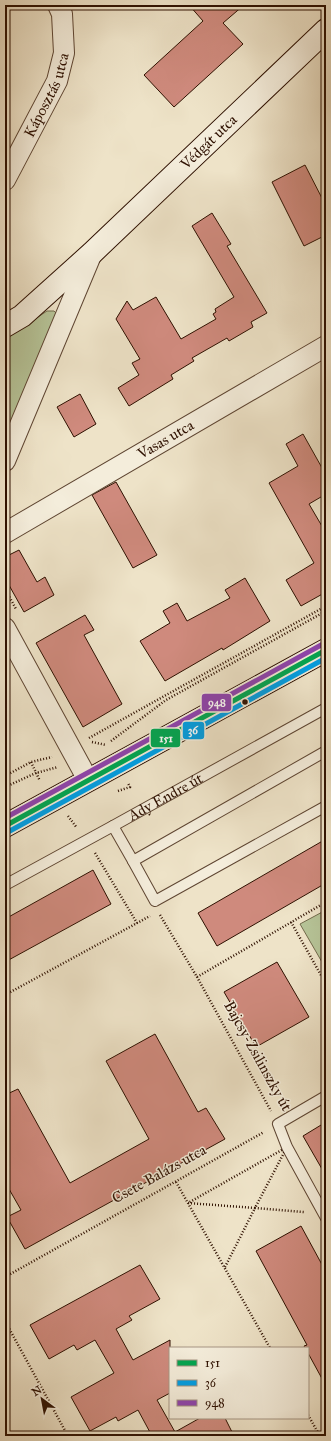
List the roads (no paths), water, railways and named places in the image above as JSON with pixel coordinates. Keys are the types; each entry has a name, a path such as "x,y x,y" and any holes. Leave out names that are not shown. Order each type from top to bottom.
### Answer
{"main road":[{"name":"Védgát utca","path":"5,326 22,316 92,253 326,30"},
{"path":"5,826 326,650"}],"street":[{"name":"Káposztás utca","path":"5,180 57,80 64,53 62,14 58,5"},
{"name":"Védgát utca","path":"5,461 92,253"},
{"name":"Vasas utca","path":"5,534 326,346"},
{"path":"5,628 88,780"}],"lane":[{"name":"Ady Endre út","path":"5,884 88,840 326,708"},
{"path":"133,861 326,751"},
{"path":"113,826 155,902 326,806"},
{"name":"Bajcsy-Zsilinszky út","path":"325,1216 287,1147 278,1124 326,1096"}]}
